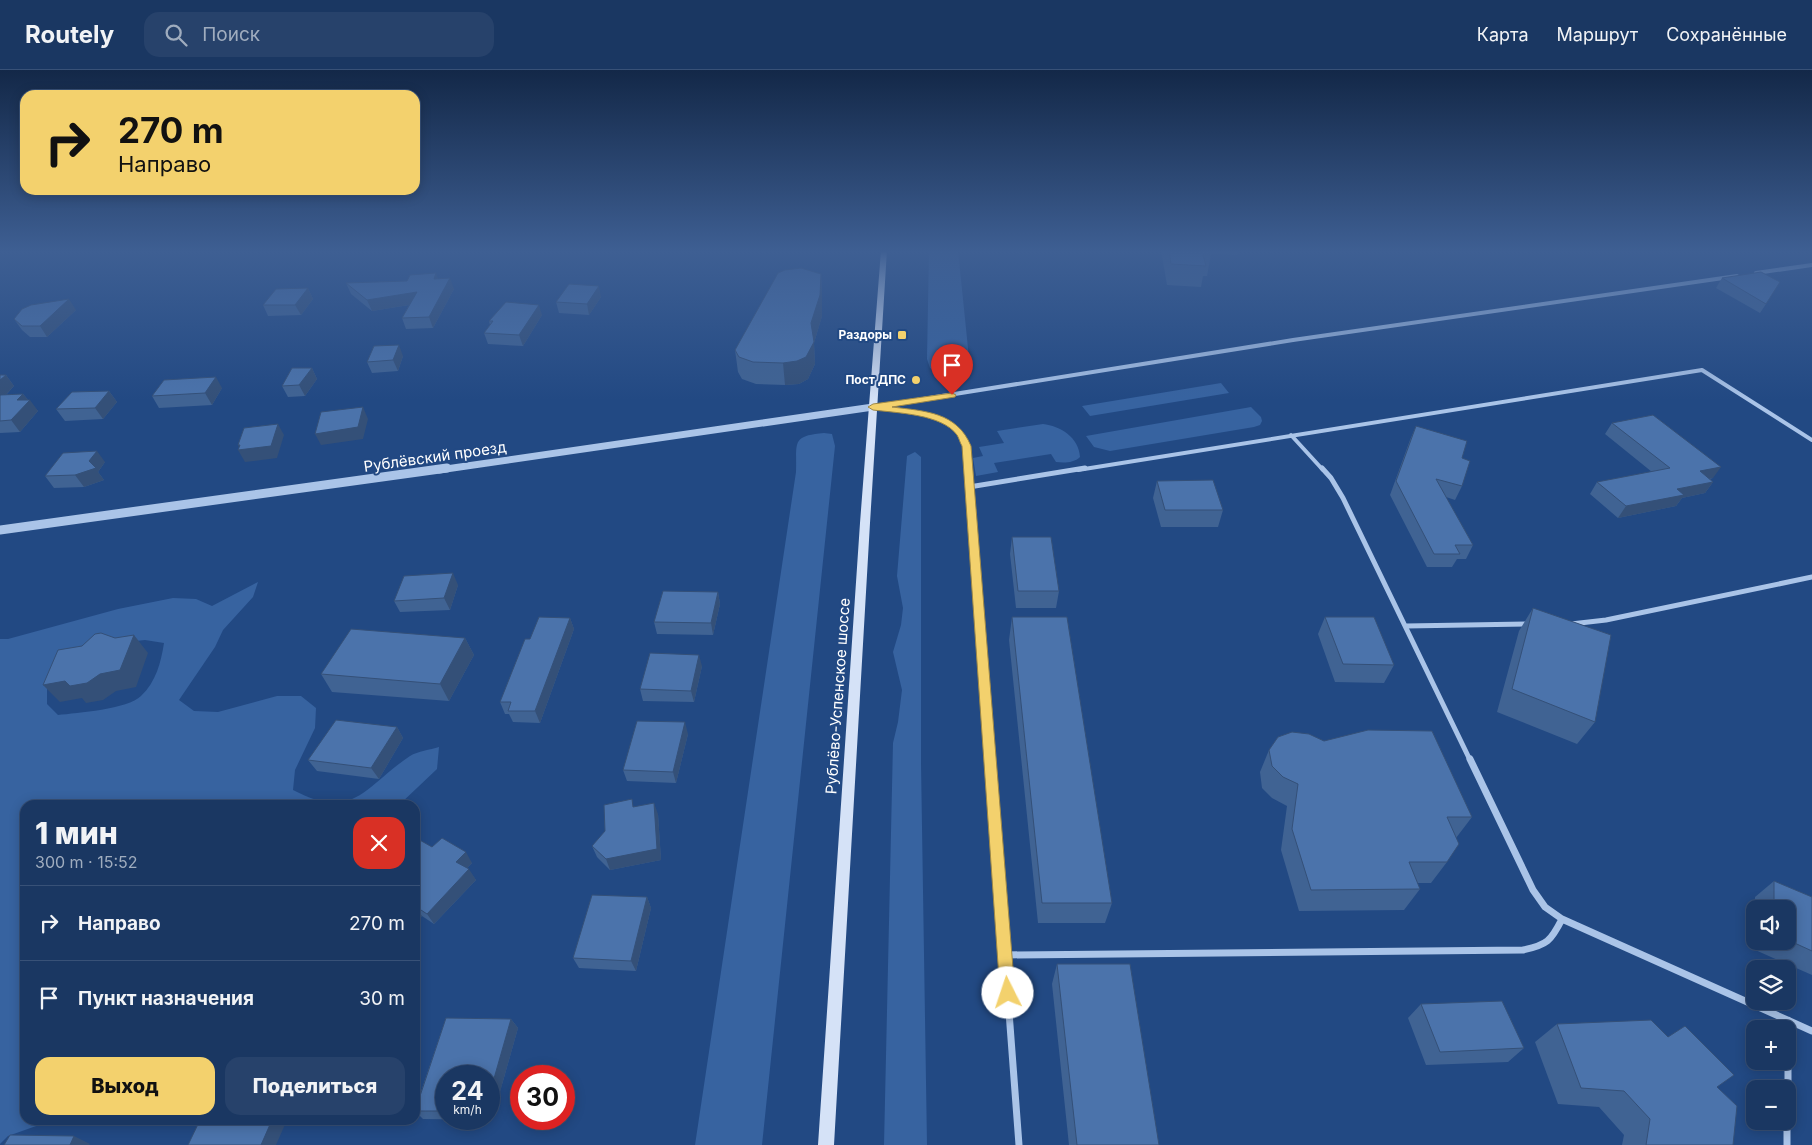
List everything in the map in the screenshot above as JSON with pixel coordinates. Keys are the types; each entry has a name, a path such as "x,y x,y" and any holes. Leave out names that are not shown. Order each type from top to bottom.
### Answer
{"main road":[{"name":"Рублёво-Успенское шоссе","path":"826,1145 880,300"}],"street":[{"path":"873,407 1293,340 1569,300"},
{"path":"969,487 1702,370 1812,440"},
{"path":"873,407 927,414 949,424 961,434 966,446 1019,1145"},
{"name":"Рублёвский проезд","path":"0,530 357,482 873,407"},
{"path":"1291,435 1331,478 1344,498 1533,890 1545,907 1562,919 1788,1020"},
{"path":"1565,624 1606,620 1812,577"},
{"path":"1406,626 1535,624"},
{"path":"1005,955 1523,950 1544,946 1555,934 1562,919"},
{"path":"1796,1024 1812,1031"},
{"path":"1787,1130 1787,1145"}],"shaded area":[{"path":"928,300 963,300 969,358 959,374 941,374 930,368 927,359"},
{"path":"1221,383 1229,393 1090,416 1082,406"},
{"path":"1251,407 1261,417 1262,421 1260,425 1254,427 1110,451 1094,447 1086,436"},
{"path":"1043,424 1056,427 1068,434 1076,444 1080,457 1072,461 1056,462 1051,454 994,463 998,472 976,476 973,458 983,456 979,447 1004,443 997,431"},
{"path":"824,433 832,434 835,446 762,1145 695,1145 796,472 797,447 798,442 806,436"},
{"path":"915,452 921,457 921,763 927,1145 884,1145 893,743 902,690 893,652 901,625 903,608 897,576 907,456"},
{"path":"258,582 253,597 223,630 215,647 179,700 194,711 218,712 277,696 301,696 316,708 315,728 295,770 293,790 318,800 20,800 20,1125 39,1125 8,1136 0,1144 0,639 8,639 118,609 173,598 196,599 212,606","holes":["145,640 164,643 154,678 141,696 125,704 102,710 58,715 47,704 47,683 118,643"]},
{"path":"439,747 437,769 404,800 348,800 357,797 369,789 410,756"}],"building":[{"path":"68,300 40,326 22,326 14,319 22,309 31,305"},
{"path":"267,300 299,300 295,305 263,305"},
{"path":"412,300 438,300 429,317 402,318"},
{"path":"557,300 590,300 587,304 556,302"},
{"path":"763,300 818,300 811,323 814,342 806,357 797,361 783,363 753,362 739,357 735,350"},
{"path":"1760,300 1768,300 1766,304"},
{"path":"506,302 539,305 519,335 484,333 493,321 489,321"},
{"path":"399,345 393,360 367,362 374,346"},
{"path":"292,368 312,368 299,385 282,386"},
{"path":"216,377 205,393 152,396 164,380"},
{"path":"109,391 95,408 56,409 72,392"},
{"path":"23,394 17,400 30,400 11,420 0,421 0,395"},
{"path":"363,407 358,427 315,434 321,412"},
{"path":"1653,415 1721,467 1700,471 1713,482 1677,489 1684,495 1626,506 1597,482 1670,468 1612,423"},
{"path":"278,424 271,446 238,450 244,428"},
{"path":"1416,426 1467,441 1462,458 1470,461 1462,486 1436,479 1473,545 1455,545 1460,554 1434,554 1396,481"},
{"path":"97,451 89,461 96,468 75,475 45,476 63,453"},
{"path":"1213,480 1223,510 1165,510 1157,481"},
{"path":"1012,537 1051,537 1059,591 1018,591"},
{"path":"453,573 444,598 394,601 404,576"},
{"path":"663,591 718,592 711,623 654,622"},
{"path":"1533,608 1611,635 1595,722 1512,689"},
{"path":"539,617 570,618 535,711 508,711 511,702 500,702 525,639 530,639"},
{"path":"1012,617 1067,617 1112,903 1042,903"},
{"path":"1325,617 1374,617 1394,665 1343,664"},
{"path":"351,629 465,638 440,684 321,674"},
{"path":"101,633 115,638 134,635 120,670 100,674 87,683 70,686 65,681 43,685 58,650 82,646 95,634"},
{"path":"650,653 699,655 691,691 640,689"},
{"path":"336,720 397,727 371,768 308,760"},
{"path":"637,721 685,722 673,772 623,770"},
{"path":"1368,730 1432,731 1472,817 1447,817 1459,844 1447,862 1409,862 1420,889 1311,890 1292,829 1298,784 1283,777 1272,766 1269,750 1278,737 1292,732 1309,734 1324,741"},
{"path":"632,799 633,807 654,803 657,849 606,859 592,846 605,831 604,805"},
{"path":"442,838 466,852 456,862 469,869 427,914 420,909 420,840 432,847"},
{"path":"1774,881 1812,897 1812,951 1796,944 1796,900 1774,900"},
{"path":"592,895 647,897 631,961 573,958"},
{"path":"1057,964 1130,964 1159,1145 1077,1145"},
{"path":"1502,1001 1524,1048 1440,1052 1421,1004"},
{"path":"446,1018 511,1019 498,1065 435,1065 435,1111 420,1111 420,1096"},
{"path":"1651,1020 1668,1037 1685,1026 1734,1075 1717,1087 1737,1106 1733,1145 1646,1145 1650,1119 1624,1091 1581,1088 1557,1024"},
{"path":"198,1125 270,1125 261,1145 188,1145"},
{"path":"10,1135 74,1136 70,1145 4,1145"}],"place":[{"name":"Раздоры","path":"902,335"},
{"name":"Пост ДПС","path":"916,380"}],"route":[{"path":"952,395 873,407 927,414 949,424 961,434 966,446 1008,993"}]}
